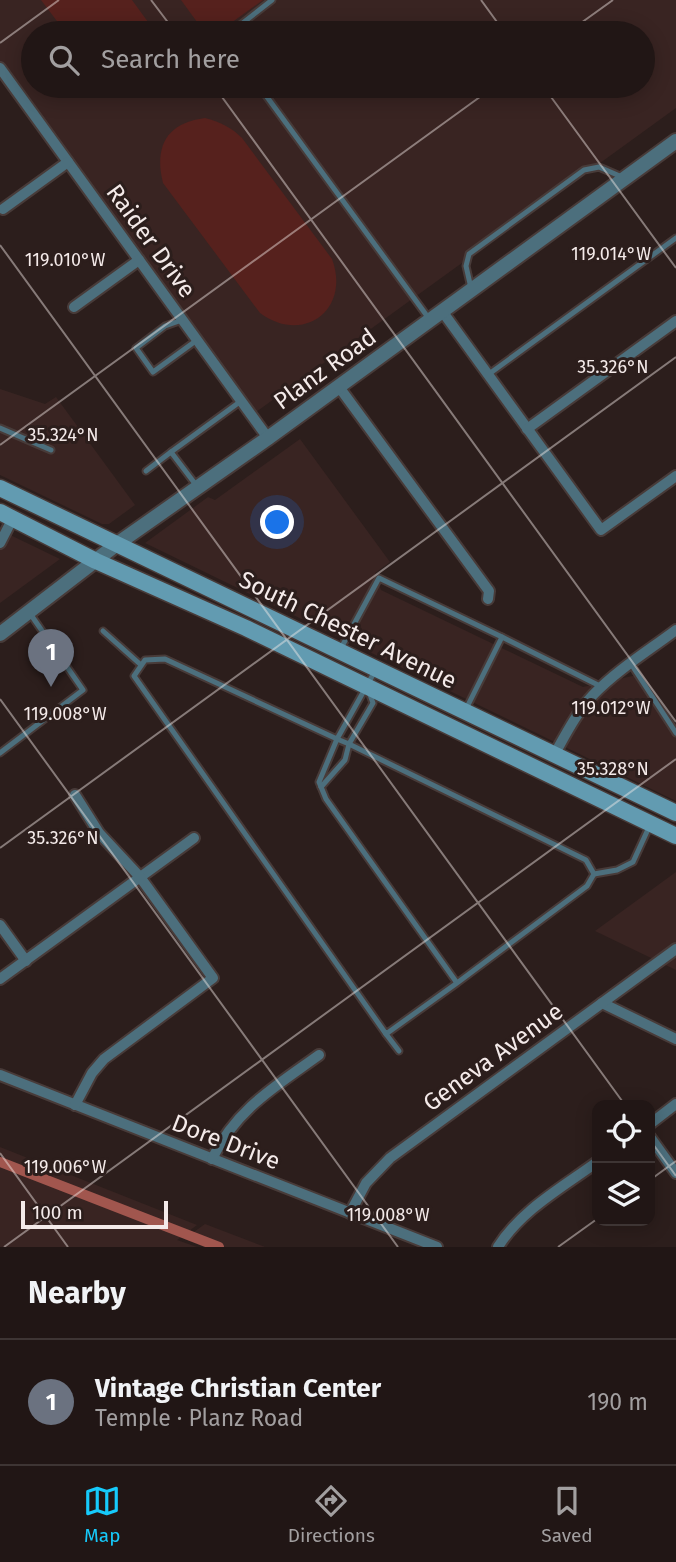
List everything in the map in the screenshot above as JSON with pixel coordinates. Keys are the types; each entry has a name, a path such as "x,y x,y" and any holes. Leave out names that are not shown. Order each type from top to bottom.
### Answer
{"main road":[{"name":"South Chester Avenue","path":"0,488 676,814"},
{"name":"South Chester Avenue","path":"6,515 96,561 246,628 676,836"}],"street":[{"name":"Raider Drive","path":"0,68 21,97"},
{"name":"Raider Drive","path":"22,98 268,438"},
{"name":"Planz Road","path":"0,634 117,544 339,387 676,141"},
{"path":"3,209 68,162"},
{"path":"74,307 139,260"},
{"path":"436,316 488,375 601,530 676,476"},
{"path":"527,429 676,321"},
{"path":"339,387 489,591 488,599"},
{"path":"0,543 6,515"},
{"path":"554,755 579,712 602,687 676,630"},
{"path":"75,795 99,833 140,877 213,978 104,1059 92,1073 75,1105"},
{"path":"0,979 194,838"},
{"path":"0,925 26,961"},
{"name":"Geneva Avenue","path":"350,1213 366,1183 390,1158 676,949"},
{"path":"602,1003 676,1039"},
{"path":"212,1159 220,1141 243,1111 319,1055"},
{"name":"Dore Drive","path":"0,1075 437,1247"},
{"path":"655,1120 676,1104"},
{"path":"655,1144 676,1173"},
{"path":"498,1247 528,1212 596,1163"}],"lane":[{"path":"245,21 272,0"},
{"path":"268,98 436,316"},
{"path":"472,290 466,266 469,254 584,170 599,167 625,178"},
{"path":"488,375 676,238"},
{"path":"182,320 165,326 136,348 153,372 197,340"},
{"path":"146,471 241,401"},
{"path":"0,428 51,450"},
{"path":"171,452 198,488"},
{"path":"339,651 379,578 602,687"},
{"path":"0,753 83,690 29,612"},
{"path":"103,631 141,665"},
{"path":"464,712 502,638"},
{"path":"398,1051 134,676 145,660 165,659 349,744 586,860 594,874"},
{"path":"631,664 676,733"},
{"path":"376,669 337,739 319,782 326,799 457,983"},
{"path":"321,787 345,760 349,744 373,703 368,686"},
{"path":"386,1034 587,886 594,874 617,870 633,862 650,825"}],"shaded area":[{"path":"0,0 676,0 676,108 252,415 22,98 655,98 655,21 21,21 21,97 0,68"},
{"path":"41,0 132,0 147,21 57,21"},
{"path":"181,0 263,0 234,21 196,21"},
{"path":"205,118 225,125 242,138 332,259 336,277 335,293 329,307 319,317 307,323 292,325 276,322 260,313 163,183 160,158 166,139 181,125"},
{"path":"0,389 45,404 56,397 135,505 109,524 102,524 0,475"},
{"path":"300,439 390,562 375,573 381,590 583,687 637,675 676,729 676,801 145,543 208,497 215,500"},
{"path":"0,530 60,559 0,603"},
{"path":"676,872 676,970 595,931"},
{"path":"0,1147 197,1225 177,1240 197,1247 0,1247"},
{"path":"205,1224 265,1247 204,1247 184,1239"}],"waterway":[{"path":"0,1162 219,1247"}],"place":[{"name":"Vintage Christian Center","path":"51,687"}]}
